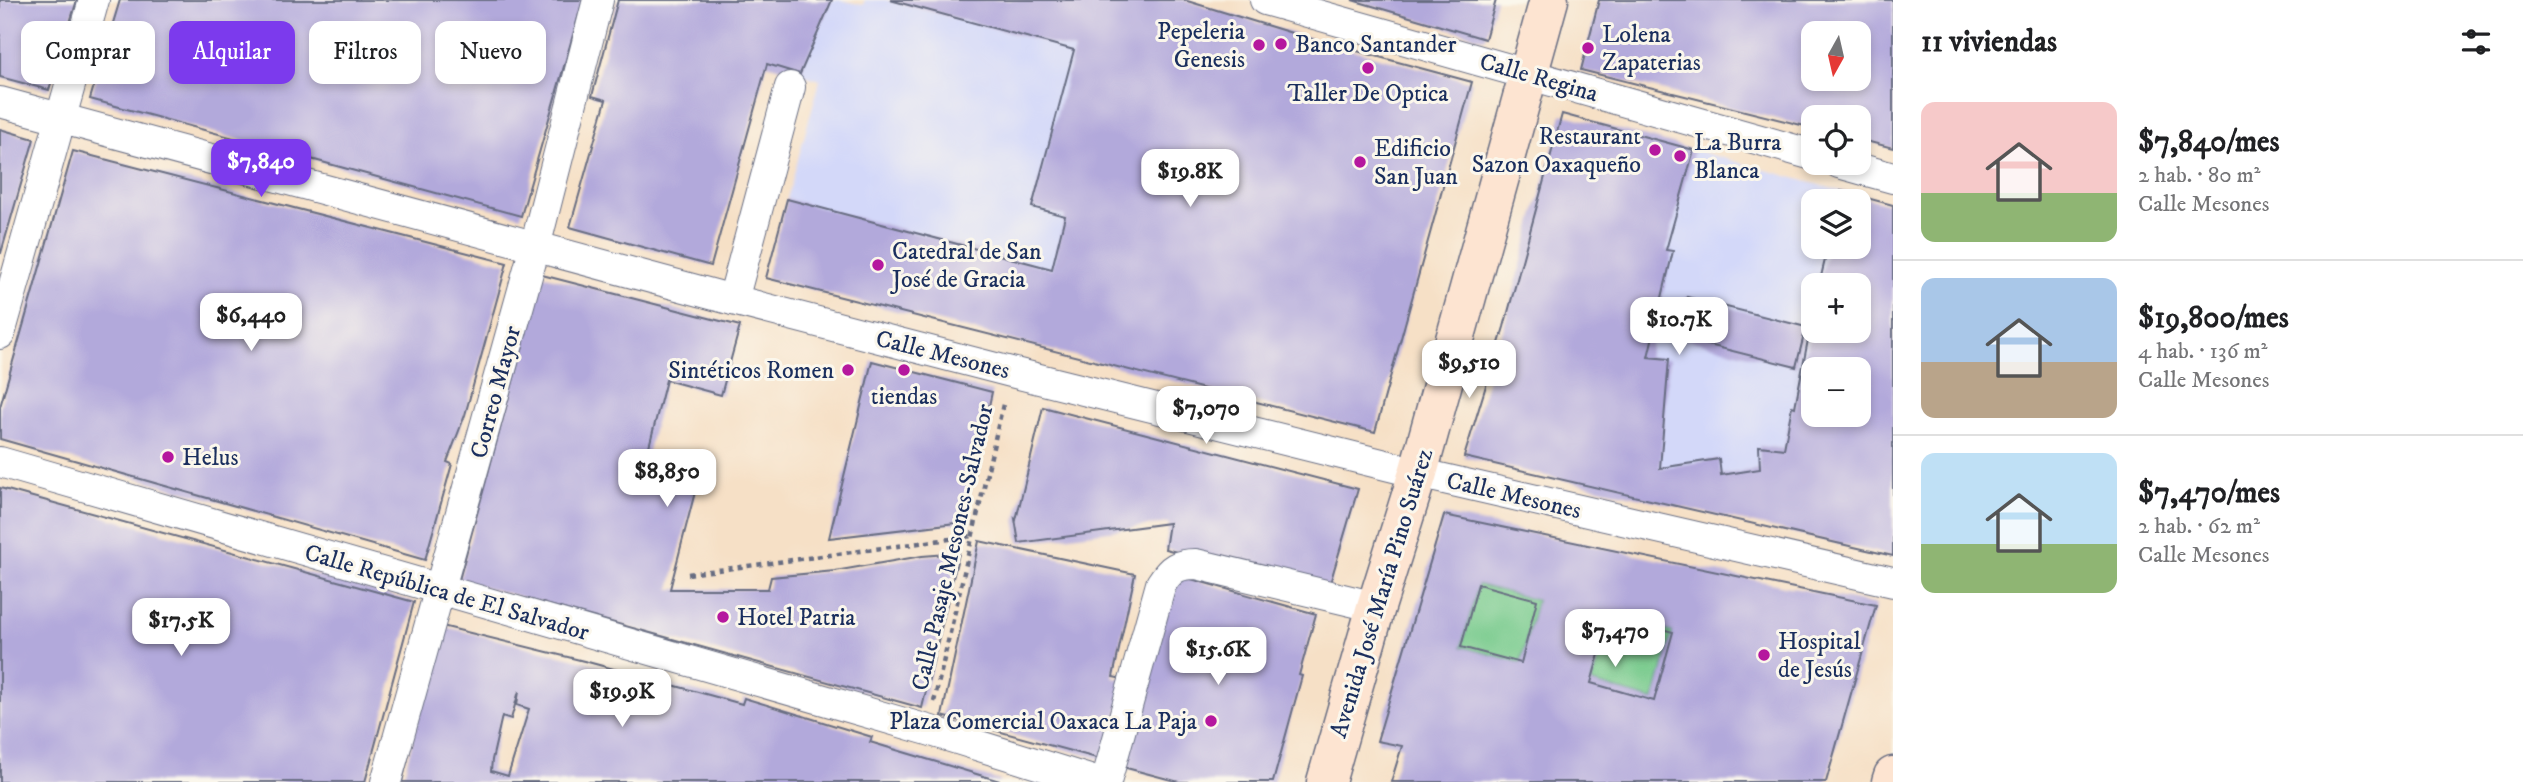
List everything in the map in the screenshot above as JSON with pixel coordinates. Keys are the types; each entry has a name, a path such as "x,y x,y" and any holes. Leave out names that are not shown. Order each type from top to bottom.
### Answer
{"main road":[{"name":"Avenida José María Pino Suárez","path":"1325,782 1418,473 1549,0"},
{"path":"1891,782 1893,776"}],"street":[{"path":"0,334 94,0"},
{"name":"Correo Mayor","path":"386,782 535,247 598,0"},
{"name":"Calle Regina","path":"1265,0 1801,152"},
{"path":"733,300 790,87"},
{"name":"Calle Mesones","path":"0,102 733,300 1011,372 1418,473 1893,582"},
{"path":"1871,172 1893,178"},
{"name":"Calle República de El Salvador","path":"0,462 928,730 1096,782"},
{"path":"1106,782 1161,584 1169,571 1181,564 1196,564 1376,607"}],"path":[{"name":"Calle Pasaje Mesones-Salvador","path":"928,730 1011,372"},
{"path":"688,574 972,536"}],"shaded area":[{"path":"832,0 863,5 865,0 887,0 1074,50 1033,207 1065,216 1052,269 787,199 820,80 800,74"},
{"path":"1694,150 1834,189 1801,189 1801,259 1825,259 1822,273 1801,273 1801,343 1807,343 1805,357 1801,357 1801,376 1795,407 1792,406 1784,449 1759,446 1760,469 1721,475 1718,459 1660,468 1669,360 1648,357 1672,252 1666,250"}],"green space":[{"path":"1478,584 1537,600 1521,663 1461,647"},
{"path":"1610,615 1673,632 1654,701 1591,683"}],"building":[{"path":"0,0 77,0 70,21 21,21 21,83 0,77"},
{"path":"120,0 583,0 521,216 90,99 95,84 155,84 155,21 114,21"},
{"path":"618,0 832,0 800,74 767,64 711,266 570,227 606,100 592,96"},
{"path":"890,0 1184,0 1305,37 1472,82 1375,432 766,278 787,199 1052,269 1065,216 1032,207 1074,50"},
{"path":"1352,0 1496,0 1485,39"},
{"path":"1599,0 1893,0 1893,148 1871,142 1871,105 1801,105 1801,125 1581,70"},
{"path":"26,84 51,84 49,90"},
{"path":"1562,114 1694,150 1666,250 1673,251 1648,357 1669,359 1660,468 1719,459 1721,475 1760,469 1759,446 1784,449 1801,376 1801,427 1871,427 1871,357 1805,357 1807,343 1871,343 1871,273 1822,273 1825,259 1871,259 1871,199 1893,205 1893,556 1464,457 1504,327"},
{"path":"0,129 34,139 1,253 0,253"},
{"path":"73,151 507,263 465,415 447,462 452,464 425,560 0,439 0,407"},
{"path":"542,275 740,326 721,395 666,380 642,474 696,488 670,589 768,589 771,577 835,571 922,556 959,553 922,708 459,580"},
{"path":"1687,297 1801,326 1802,343 1796,367 1677,337"},
{"path":"872,361 992,392 964,522 829,538"},
{"path":"1043,407 1358,489 1328,590 1165,549 1169,523 1019,543 1015,519"},
{"path":"0,488 414,602 365,782 0,782"},
{"name":"Hospital de Jesús","path":"1444,515 1876,605 1826,782 1391,782 1402,746 1377,741","holes":["1478,584 1537,600 1521,663 1461,647","1610,615 1673,632 1654,701 1591,683"]},
{"path":"979,541 1135,574 1113,677 1127,680 1104,760 942,716"},
{"name":"Plaza Comercial Oaxaca La Paja","path":"1173,574 1316,614 1273,782 1179,782 1119,766"},
{"path":"442,626 742,704 744,698 872,737 870,742 1003,782 402,782","holes":["519,691 517,705 529,709 508,776 491,771 492,760 502,716 511,719"]}],"place":[{"name":"Banco Santander","path":"1281,44"},
{"name":"Pepeleria Genesis","path":"1259,45"},
{"name":"Lolena Zapaterias","path":"1588,48"},
{"name":"Taller De Optica","path":"1368,68"},
{"name":"Restaurant Sazon Oaxaqueño","path":"1655,150"},
{"name":"La Burra Blanca","path":"1680,156"},
{"name":"Edificio San Juan","path":"1360,162"},
{"name":"Catedral de San José de Gracia","path":"878,265"},
{"name":"Sintéticos Romen","path":"848,370"},
{"name":"tiendas","path":"904,370"},
{"name":"Helus","path":"168,457"},
{"name":"Hotel Patria","path":"723,617"},
{"name":"Hospital de Jesús","path":"1764,655"},
{"name":"Plaza Comercial Oaxaca La Paja","path":"1211,721"}]}
